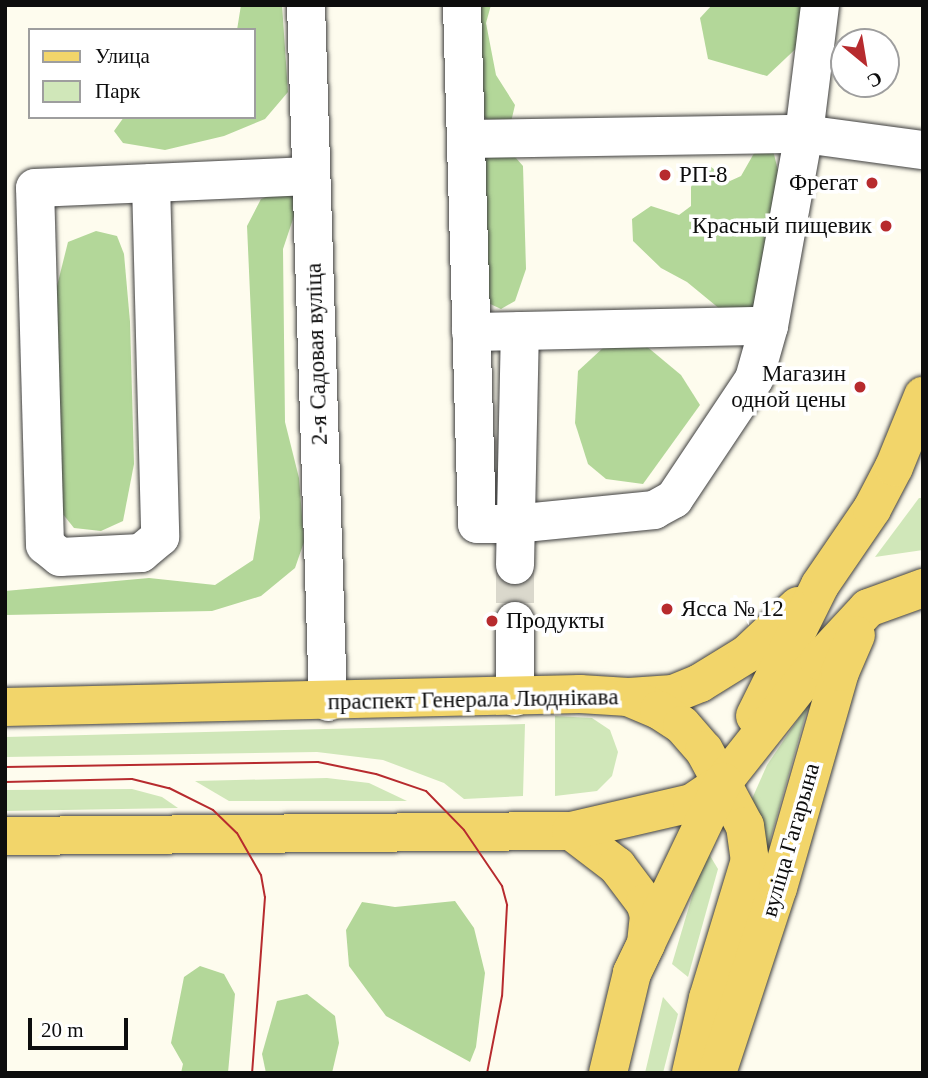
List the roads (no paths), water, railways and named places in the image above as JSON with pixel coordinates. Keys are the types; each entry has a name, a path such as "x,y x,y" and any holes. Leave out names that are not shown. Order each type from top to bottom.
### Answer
{"main road":[{"path":"632,973 820,585 872,509 894,467 923,396"},
{"path":"628,697 673,694 701,683 747,654 820,585"},
{"path":"5,836 571,831 692,803 723,782 819,662 868,608 923,588"},
{"name":"вуліца Гагарына","path":"717,1073 778,888 839,672 868,608"},
{"name":"праспект Генерала Люднікава","path":"5,707 328,702 580,694 628,697 659,710 682,725 704,750 723,782"},
{"name":"вуліца Гагарына","path":"691,1073 708,998 750,860 745,826 723,782"},
{"path":"571,831 617,866 645,903 649,915 648,935 632,973 608,1073"}],"street":[{"name":"2-я Садовая вуліца","path":"306,5 328,702"},
{"path":"462,5 468,139 477,524 514,524 654,510 674,499 754,379 769,326 804,134 820,5"},
{"path":"468,139 804,134 923,150"},
{"path":"151,183 160,537 141,553 60,557 45,545 35,188 310,176"},
{"path":"471,332 769,326"},
{"path":"515,565 520,331"},
{"path":"515,621 515,697"}],"tunnel":[{"path":"515,565 515,621"}],"tram line":[{"path":"5,767 318,762 376,774 426,791 464,830 502,886 507,905 502,996 487,1073"},
{"path":"5,782 132,779 169,788 213,810 237,833 261,875 265,897 252,1073"}],"place":[{"name":"РП-8","path":"665,175"},
{"name":"Фрегат","path":"872,183"},
{"name":"Красный пищевик","path":"886,226"},
{"name":"Магазин одной цены","path":"860,387"},
{"name":"Ясса № 12","path":"667,609"},
{"name":"Продукты","path":"492,621"}]}
